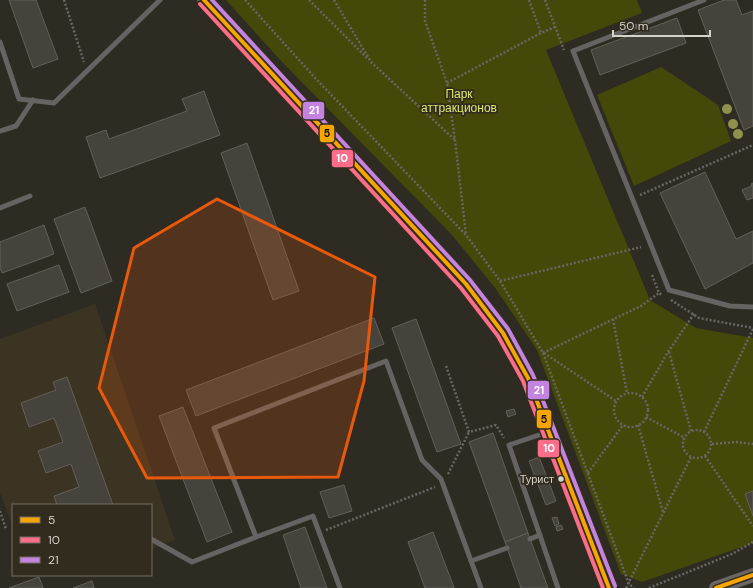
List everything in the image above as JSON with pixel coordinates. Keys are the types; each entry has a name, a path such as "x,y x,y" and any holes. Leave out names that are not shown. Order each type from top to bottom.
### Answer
{"main road":[{"path":"204,0 466,284 506,339 528,378 609,588"},
{"path":"716,588 753,575"}],"lane":[{"path":"0,42 19,99 54,103 160,0"},
{"path":"704,0 573,51 669,290 730,306 753,308"},
{"path":"0,131 16,126 33,100"},
{"path":"0,208 30,196"},
{"path":"256,537 214,428 386,361 422,460 441,478 481,588"},
{"path":"549,431 508,446 558,588"},
{"path":"152,540 192,562 313,516 340,588"},
{"path":"530,539 540,535"},
{"path":"470,561 507,548"}],"path":[{"path":"64,0 87,71"},
{"path":"309,0 371,62 455,140"},
{"path":"334,0 371,62"},
{"path":"425,0 425,21 447,83 466,235"},
{"path":"529,0 541,33"},
{"path":"447,83 555,27"},
{"path":"632,198 753,145"},
{"path":"500,281 641,247"},
{"path":"616,401 543,353 641,306 659,293 699,318 753,331 704,432"},
{"path":"642,398 668,352 694,314"},
{"path":"613,319 627,393"},
{"path":"668,352 691,431"},
{"path":"320,533 443,483 469,432 446,366"},
{"path":"627,393 635,394 642,398 646,403 648,410 643,422 630,427 622,425 616,418 614,410 616,401 627,393"},
{"path":"646,417 685,438"},
{"path":"469,432 496,425 508,446"},
{"path":"588,473 622,425"},
{"path":"638,425 663,512"},
{"path":"698,430 704,432 708,434 712,444 709,453 696,459 686,454 683,443 685,438 691,431 698,430"},
{"path":"712,444 736,442 753,444"},
{"path":"705,456 753,526"},
{"path":"626,588 691,457"},
{"path":"0,511 6,529"},
{"path":"649,588 732,554 753,542"},
{"path":"629,584 634,588"}],"highlighted area":[{"path":"217,199 375,277 364,381 338,477 147,478 99,388 134,248"}],"shaded area":[{"path":"95,304 175,540 152,549 152,504 12,504 12,524 0,493 0,339"}],"green space":[{"name":"Парк аттракционов","path":"226,0 637,0 642,13 546,50 650,300 696,328 753,338 753,543 642,582 621,574 537,350 496,289 452,235 281,61"},
{"path":"661,67 718,105 731,141 634,186 597,95"}],"building":[{"path":"9,0 36,0 58,59 33,68"},
{"path":"724,0 736,0 742,15 753,11 753,126 744,130 698,10"},
{"path":"677,18 686,43 600,75 591,50"},
{"path":"204,91 220,135 100,178 86,137 106,130 109,139 187,111 182,99"},
{"path":"247,143 299,291 273,300 221,153"},
{"path":"705,172 736,239 753,231 753,263 705,289 660,193"},
{"path":"753,183 753,198 747,200 742,190 752,186 751,184"},
{"path":"85,207 112,281 81,293 54,219"},
{"path":"44,225 54,254 2,273 0,268 0,242"},
{"path":"59,265 69,292 17,311 7,284"},
{"path":"374,318 384,344 196,416 186,390"},
{"path":"416,319 461,444 437,452 392,328"},
{"path":"67,377 113,504 57,504 54,496 79,487 71,464 46,473 38,451 63,442 54,418 29,427 21,403 56,390 53,382"},
{"path":"183,407 232,532 207,542 159,416"},
{"path":"514,409 516,414 508,417 506,411"},
{"path":"493,433 528,533 505,542 469,442"},
{"path":"539,457 556,501 546,505 529,461"},
{"path":"344,485 352,511 329,518 320,492"},
{"path":"753,491 753,516 745,494"},
{"path":"557,517 559,524 555,526 552,518"},
{"path":"561,525 563,529 557,531 556,527"},
{"path":"305,527 327,588 301,588 283,535"},
{"path":"433,532 454,588 425,588 408,542"},
{"path":"528,533 548,588 521,588 505,542"},
{"path":"39,577 43,588 9,588"},
{"path":"92,581 94,588 73,588"}],"transit line":[{"name":"5","path":"204,0 466,284 503,333 528,378 609,588"},
{"name":"21","path":"212,0 470,280 508,329 533,375 615,586"},
{"name":"10","path":"200,4 461,288 498,336 523,381 603,588"},
{"name":"5","path":"716,588 753,575"}],"place":[{"name":"Турист","path":"561,479"}]}
